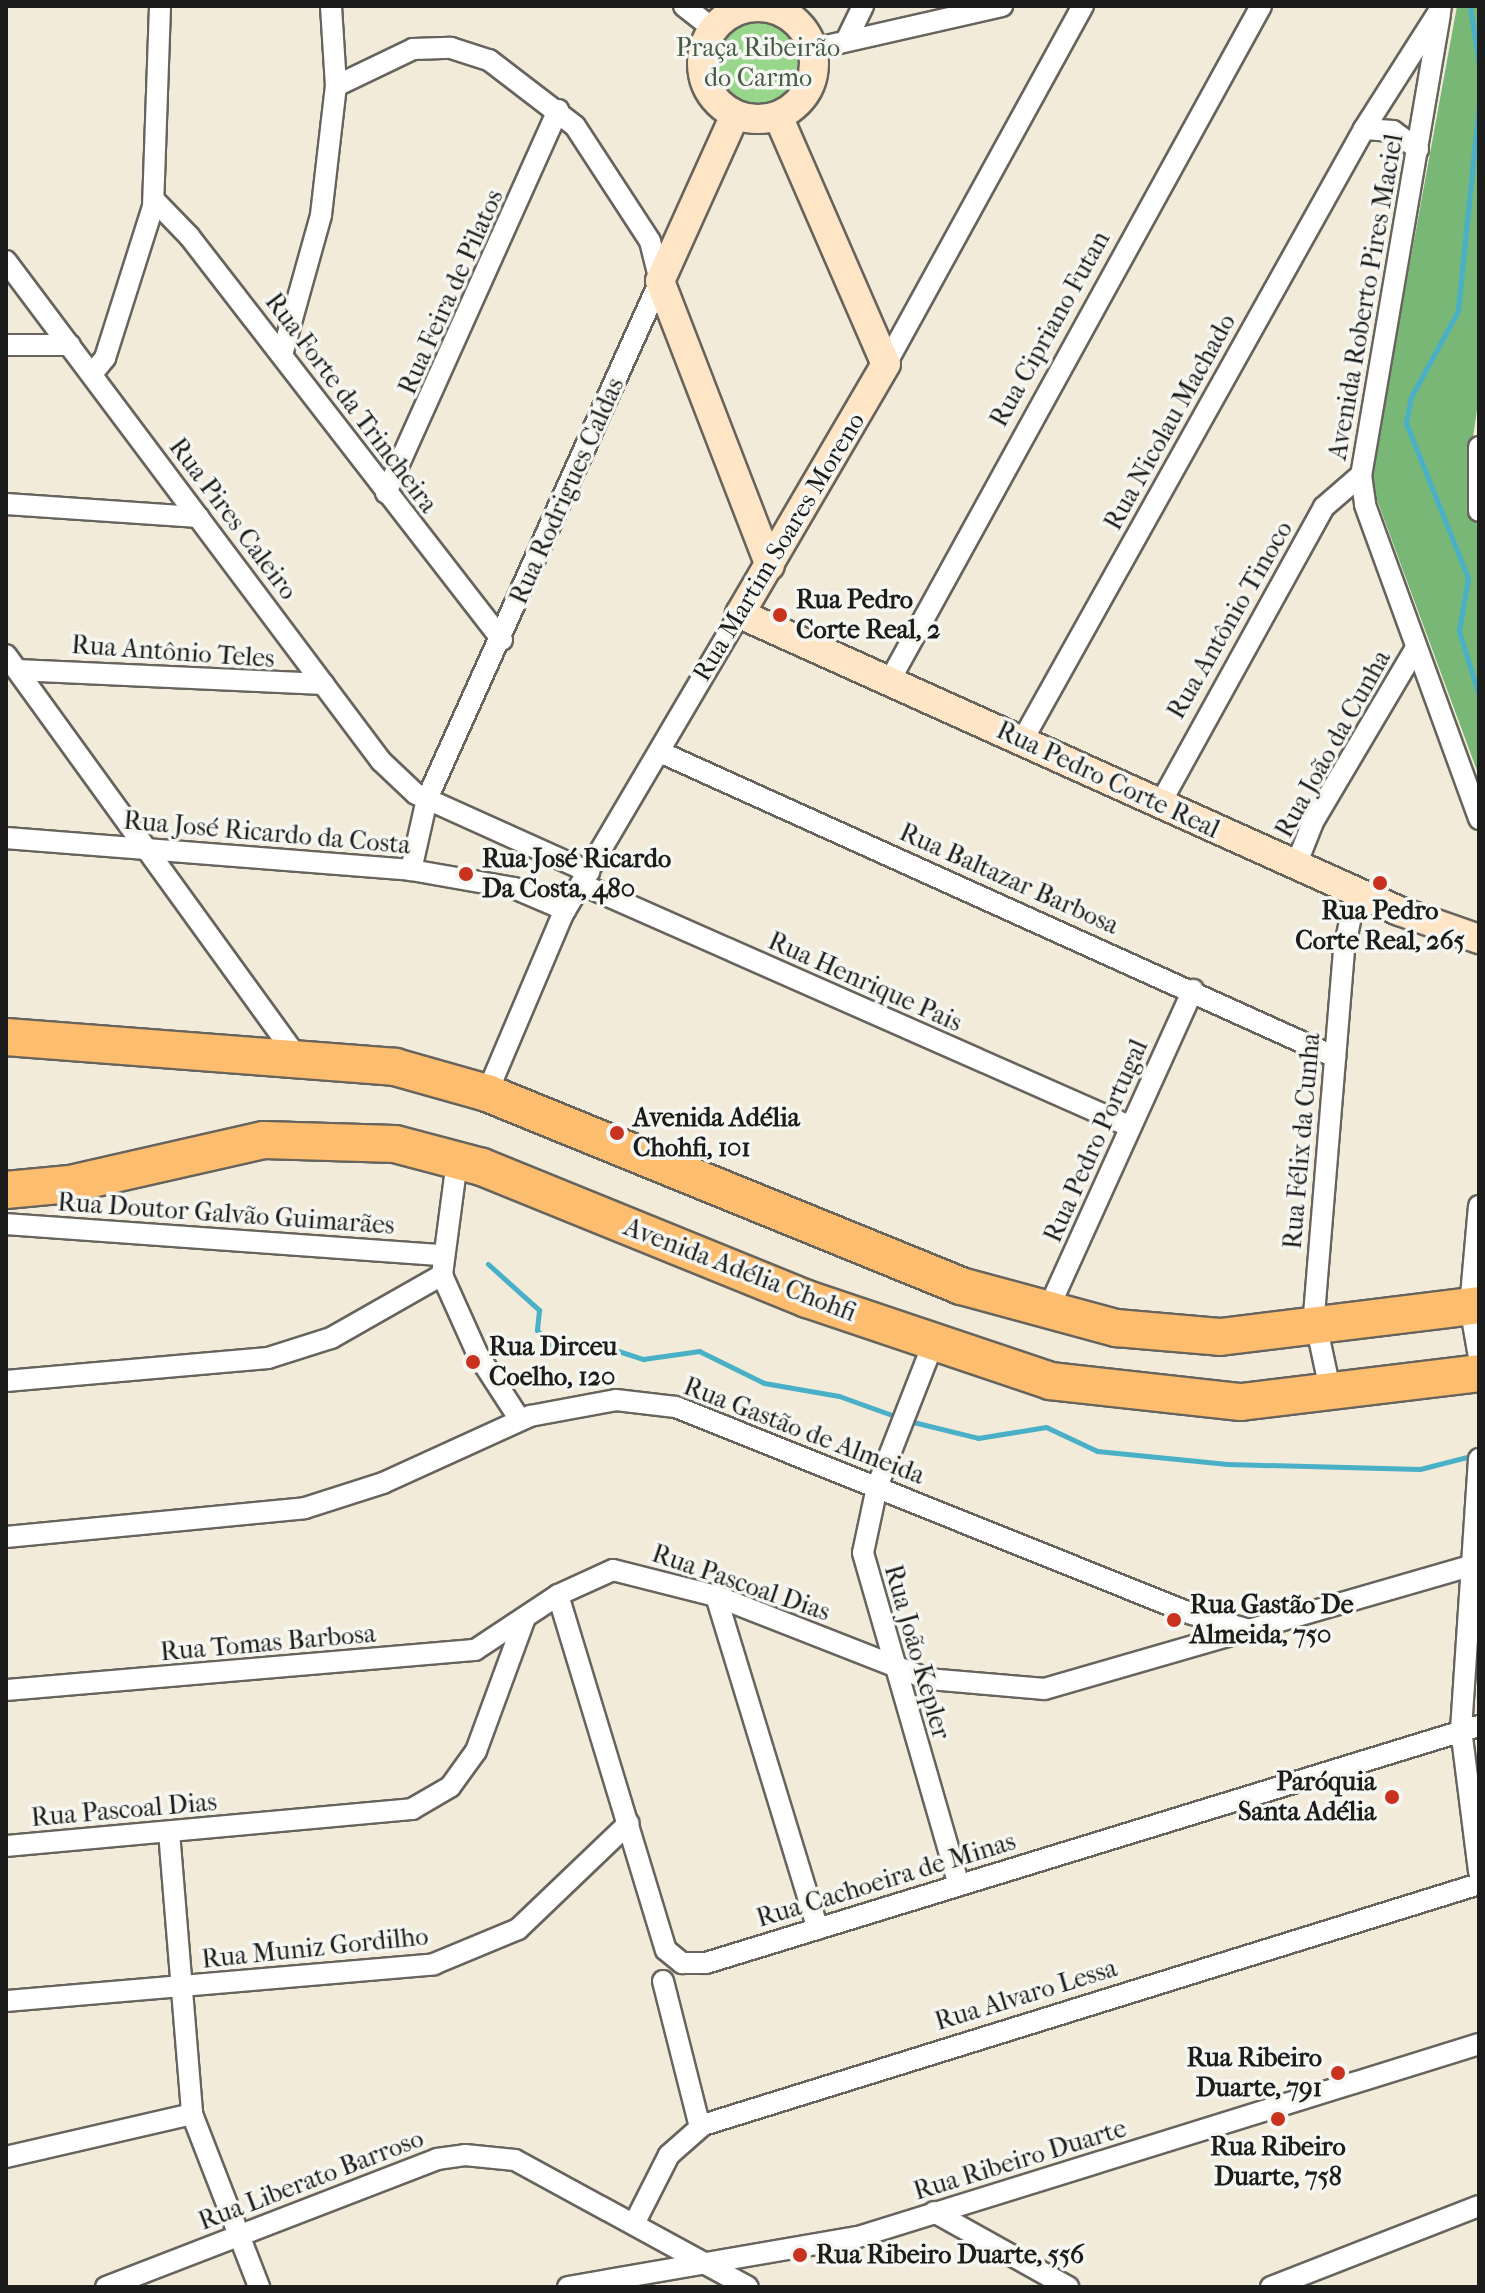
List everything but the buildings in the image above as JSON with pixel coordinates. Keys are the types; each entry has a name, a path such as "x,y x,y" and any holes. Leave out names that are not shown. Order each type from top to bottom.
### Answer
{"highway":[{"path":"6,1037 395,1067 487,1093 947,1281 1046,1314 1220,1337 1315,1329 1477,1336"},
{"name":"Avenida Adélia Chohfi","path":"6,1190 309,1137 395,1144 457,1161 933,1344 1103,1392 1241,1402 1331,1394 1477,1336"}],"street":[{"path":"92,374 105,358 154,200 160,6"},
{"path":"282,355 309,277 336,86 331,6"},
{"path":"684,6 713,29"},
{"path":"846,41 863,6"},
{"path":"813,49 1002,6"},
{"name":"Rua Martim Soares Moreno","path":"487,1093 565,910 886,364 1083,6"},
{"name":"Rua Cipriano Futan","path":"890,680 1261,6"},
{"name":"Rua Nicolau Machado","path":"1022,741 1364,129 1442,7"},
{"name":"Avenida Roberto Pires Maciel","path":"1442,7 1361,475 1416,648 1479,819"},
{"path":"734,8 783,11 813,49 808,89 778,116 735,115 713,97 702,70 713,29 734,8"},
{"path":"336,86 389,55 451,48 489,60 558,110 650,241 660,281 770,566"},
{"name":"Rua Feira de Pilatos","path":"386,493 558,110"},
{"name":"Rua Rodrigues Caldas","path":"411,870 427,799 502,640 735,115"},
{"path":"778,116 886,364"},
{"path":"1364,129 1393,131 1418,149"},
{"name":"Rua Forte da Trincheira","path":"154,200 282,355 502,640"},
{"name":"Rua Pires Caleiro","path":"6,261 381,761 427,799"},
{"path":"6,345 70,345"},
{"path":"1479,447 1479,511"},
{"name":"Rua Antônio Tinoco","path":"1160,804 1333,493 1361,475"},
{"path":"6,504 199,517"},
{"name":"Rua Pedro Corte Real","path":"740,614 1356,892 1479,939"},
{"name":"Rua João da Cunha","path":"1296,865 1313,822 1416,648"},
{"path":"12,662 298,1059"},
{"name":"Rua Antônio Teles","path":"12,662 324,684"},
{"name":"Rua Baltazar Barbosa","path":"660,752 1193,990 1335,1057"},
{"name":"Rua Henrique Pais","path":"427,799 585,878 1129,1126"},
{"name":"Rua José Ricardo da Costa","path":"6,838 411,870 514,888 565,910"},
{"name":"Rua Félix da Cunha","path":"1331,1394 1315,1329 1335,1057 1356,892"},
{"name":"Rua Pedro Portugal","path":"1046,1314 1193,990"},
{"path":"457,1161 443,1265 478,1355 520,1420"},
{"path":"1477,1336 1479,1206"},
{"name":"Rua Doutor Galvão Guimarães","path":"6,1224 443,1265"},
{"path":"6,1381 268,1358 331,1338 443,1265"},
{"name":"Rua João Kepler","path":"933,1344 877,1487 863,1553 959,1885"},
{"name":"Rua Gastão de Almeida","path":"6,1537 305,1508 383,1483 520,1420 616,1400 659,1404 1246,1629"},
{"path":"1478,1468 1469,1566 1470,1728 1479,1872"},
{"name":"Rua Pascoal Dias","path":"6,1846 378,1815 431,1801 476,1751 525,1618 558,1595 613,1570 716,1596 894,1666 973,1688 1044,1689 1469,1566"},
{"name":"Rua Cachoeira de Minas","path":"558,1595 666,1950 682,1963 706,1963 1470,1728"},
{"path":"716,1596 818,1929"},
{"name":"Rua Tomas Barbosa","path":"6,1690 448,1654 484,1645 525,1618"},
{"name":"Rua Muniz Gordilho","path":"6,2001 340,1976 460,1956 547,1907 629,1823"},
{"path":"169,1832 192,2114 259,2287"},
{"name":"Rua Alvaro Lessa","path":"636,2220 669,2155 700,2127 1479,1884"},
{"path":"663,1981 700,2127"},
{"name":"Rua Ribeiro Duarte","path":"568,2287 858,2237 1479,2044"},
{"path":"6,2157 192,2114"},
{"name":"Rua Liberato Barroso","path":"106,2287 437,2159 465,2155 515,2160 636,2220 748,2287"},
{"path":"1271,2287 1479,2206"},
{"path":"934,2212 1068,2287"}],"green space":[{"path":"1457,6 1479,6 1479,396 1468,471 1479,537 1479,776 1370,481"},
{"name":"Praça Ribeirão do Carmo","path":"758,19 775,22 789,32 799,46 802,63 799,80 789,94 775,104 758,107 741,104 727,94 717,80 714,63 717,46 727,32 741,22"}],"waterway":[{"path":"1470,6 1479,66"},
{"path":"1479,103 1458,311 1411,397 1406,423 1468,578 1459,631 1479,696"},
{"path":"488,1264 539,1310 537,1330 556,1351 612,1349 643,1359 699,1351 764,1383 839,1396 900,1418"},
{"path":"909,1421 978,1438 1046,1427 1097,1451 1227,1464 1420,1469 1475,1455"}],"place":[{"name":"Rua Pedro Corte Real, 2","path":"780,615"},
{"name":"Rua José Ricardo Da Costa, 480","path":"466,874"},
{"name":"Rua Pedro Corte Real, 265","path":"1380,883"},
{"name":"Avenida Adélia Chohfi, 101","path":"617,1133"},
{"name":"Rua Dirceu Coelho, 120","path":"473,1362"},
{"name":"Rua Gastão De Almeida, 750","path":"1174,1620"},
{"name":"Paróquia Santa Adélia","path":"1392,1797"},
{"name":"Rua Ribeiro Duarte, 791","path":"1338,2073"},
{"name":"Rua Ribeiro Duarte, 758","path":"1278,2119"},
{"name":"Rua Ribeiro Duarte, 556","path":"800,2255"}]}
